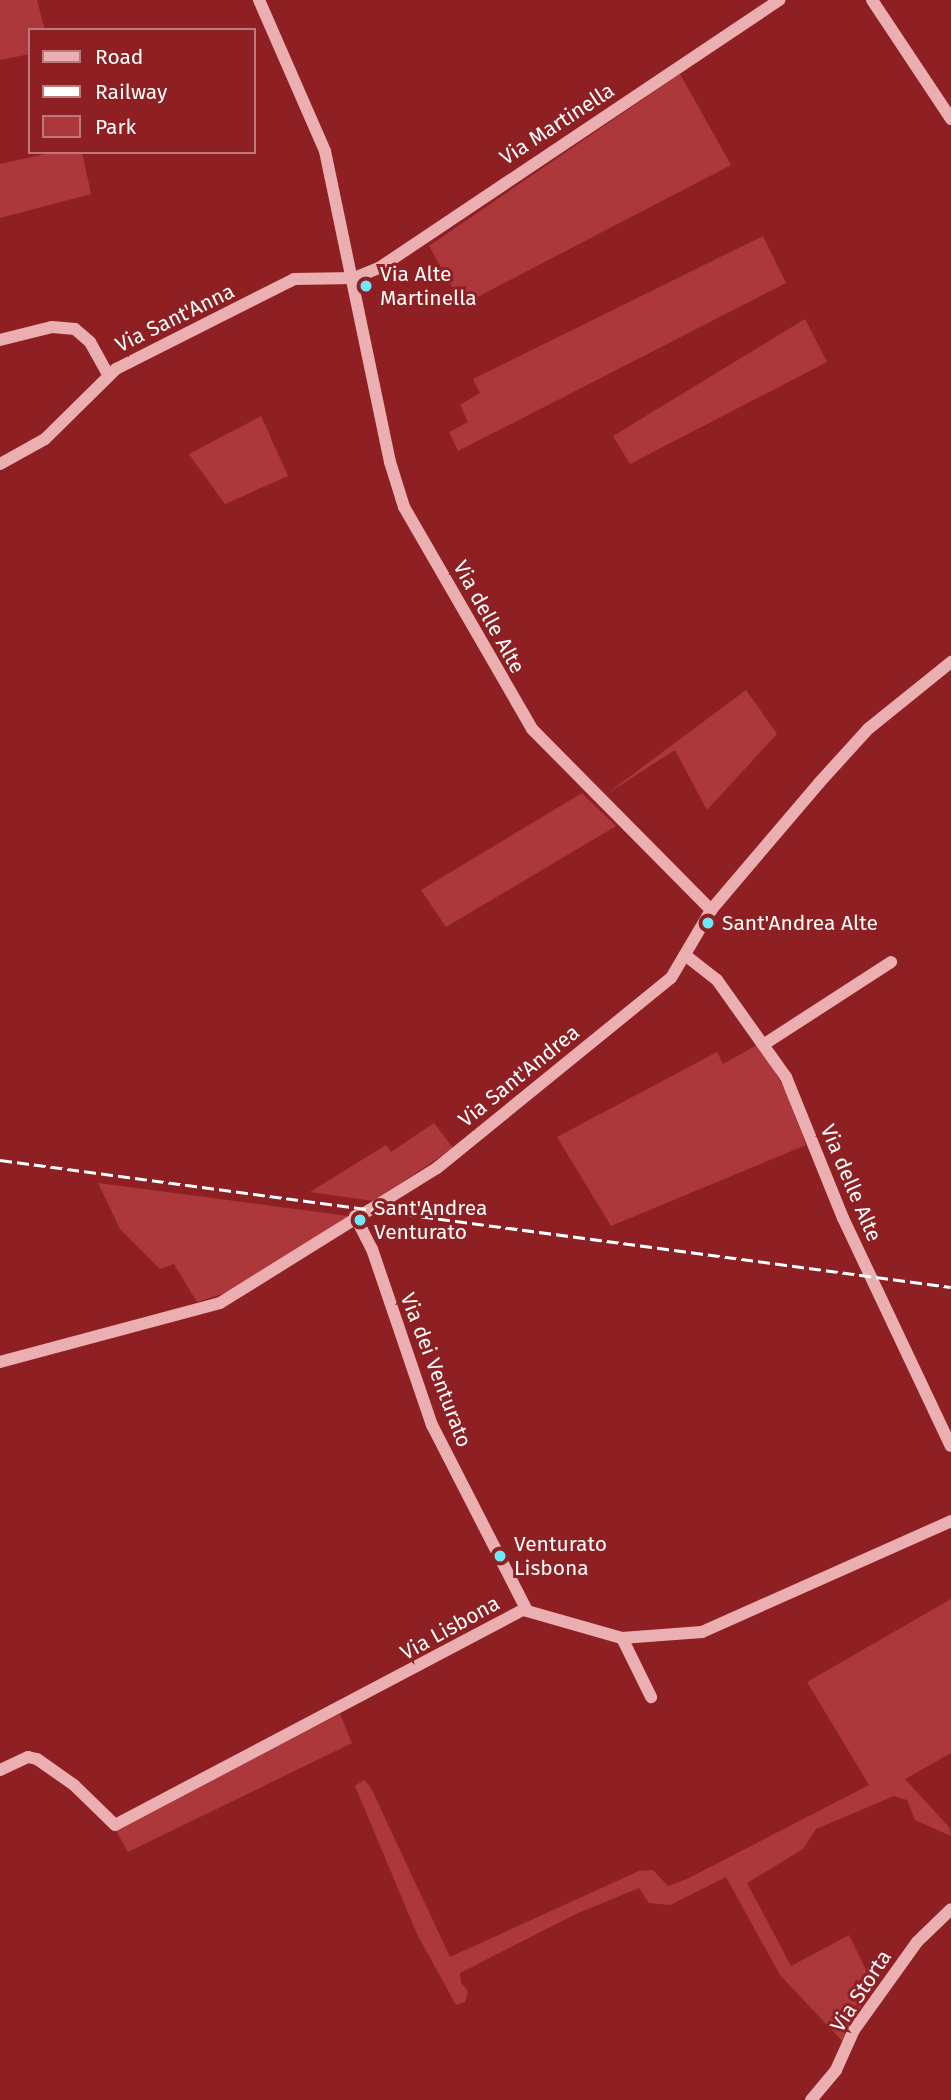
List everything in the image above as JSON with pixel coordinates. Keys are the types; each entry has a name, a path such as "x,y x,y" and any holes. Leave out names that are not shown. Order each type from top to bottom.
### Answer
{"street":[{"name":"Via delle Alte","path":"259,0 325,151 354,278 390,463 404,508 533,729 711,910"},
{"name":"Via Martinella","path":"354,278 379,268 779,0"},
{"path":"872,0 951,119"},
{"name":"Via Sant'Anna","path":"0,464 46,439 108,374 294,279 354,278"},
{"path":"0,340 52,327 75,329 90,342 108,374"},
{"name":"Via Sant'Andrea","path":"0,1362 220,1303 355,1216 437,1168 671,978 711,910 868,729 951,662"},
{"name":"Via delle Alte","path":"685,955 717,980 766,1043 786,1077 843,1218 951,1446"},
{"path":"766,1043 891,962"},
{"name":"Via dei Venturato","path":"355,1216 372,1249 432,1424 525,1609"},
{"name":"Via Lisbona","path":"0,1770 27,1757 37,1759 74,1785 115,1825 525,1609 621,1638 702,1632 725,1625 951,1521"},
{"path":"621,1638 651,1697"},
{"name":"Via Storta","path":"811,2100 836,2070 854,2030 916,1942 951,1909"}],"green space":[{"path":"0,0 37,0 44,28 28,28 28,54 0,60"},
{"path":"680,74 731,165 462,305 429,246"},
{"path":"45,154 82,154 91,194 0,218 0,164"},
{"path":"763,236 786,283 458,451 449,432 468,422 460,405 480,393 473,379"},
{"path":"805,319 827,362 630,464 613,436"},
{"path":"261,416 288,476 225,504 189,454"},
{"path":"746,690 777,734 707,810 675,750 605,795"},
{"path":"582,793 616,826 446,927 421,890"},
{"path":"759,1044 785,1090 806,1145 611,1226 557,1137 717,1052 723,1064"},
{"path":"434,1123 453,1148 374,1201 310,1192 386,1145 391,1152"},
{"path":"98,1183 348,1216 237,1289 197,1302 174,1264 160,1269 120,1229"},
{"path":"951,1599 951,1753 905,1779 949,1827 951,1836 915,1820 907,1800 894,1796 816,1829 803,1849 747,1883 791,1966 849,1935 872,1982 844,2043 780,1975 726,1877 670,1905 649,1903 639,1888 576,1914 460,1973 461,1983 468,1991 465,2002 456,2005 417,1934 355,1786 364,1780 370,1786 450,1957 639,1871 653,1870 668,1886 687,1879 869,1785 807,1682"},
{"path":"340,1714 352,1743 128,1852 114,1827"}],"railway":[{"path":"0,1160 951,1287"}],"place":[{"name":"Via Alte Martinella","path":"366,286"},
{"name":"Sant'Andrea Alte","path":"708,923"},
{"name":"Sant'Andrea Venturato","path":"360,1220"},
{"name":"Venturato Lisbona","path":"500,1556"}]}
